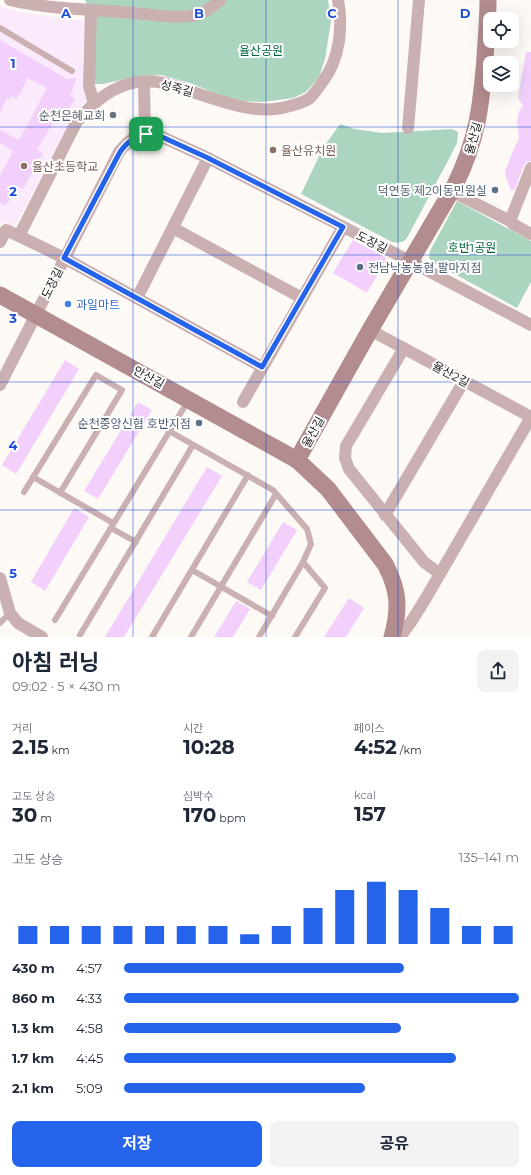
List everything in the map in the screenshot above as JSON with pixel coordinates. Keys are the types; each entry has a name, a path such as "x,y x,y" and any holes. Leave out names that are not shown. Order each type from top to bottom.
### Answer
{"street":[{"path":"10,0 49,8 91,10 122,6 154,16 193,16 209,9 220,0"},
{"name":"성죽길","path":"19,236 76,123 94,103 106,94 137,82 161,82 172,84 224,102 249,108 272,110 296,104 309,98 315,92 332,68 338,46 342,20 338,0"},
{"path":"408,128 419,0"},
{"name":"율산길","path":"392,637 397,614 397,605 395,588 391,576 384,564 328,489 298,460 370,330 451,191 469,153 479,115 488,16 488,0"},
{"path":"91,10 89,86 94,103"},
{"path":"144,82 146,134"},
{"name":"도장길","path":"0,385 64,258 120,152 126,143 135,137 146,134 160,136 208,158 410,261"},
{"path":"136,298 208,158"},
{"path":"510,221 531,168"},
{"path":"451,191 510,221 531,234"},
{"path":"243,402 343,227"},
{"path":"173,228 302,298"},
{"path":"0,242 6,230 19,236 64,258 262,367"},
{"path":"410,261 531,325"},
{"name":"안산길","path":"0,295 298,460"},
{"name":"율산2길","path":"370,330 531,417"},
{"path":"404,348 346,446 345,458 349,469 385,515 424,562 440,574"},
{"path":"385,515 464,381"},
{"path":"400,637 411,622 440,574 531,417"},
{"path":"0,578 10,613 18,623 42,637"}],"lane":[{"path":"0,28 72,71"},
{"path":"24,492 96,375 122,390 60,493"},
{"path":"55,620 189,399"},
{"path":"169,431 273,490 307,529 312,544 260,637"},
{"path":"80,635 194,445"},
{"path":"152,637 248,475"},
{"path":"33,477 136,542"},
{"path":"191,637 276,494"},
{"path":"295,637 325,588 303,562"},
{"path":"192,570 272,616"},
{"path":"0,623 10,613"}],"shaded area":[{"name":"율산초등학교","path":"0,6 20,12 86,22 82,56 88,100 77,109 15,226 2,222 0,225"}],"green space":[{"name":"율산공원","path":"85,0 328,0 331,21 325,59 319,77 306,92 293,98 262,102 245,101 225,97 190,83 161,75 138,76 103,84 94,84 96,23"},
{"path":"340,124 355,129 382,133 452,129 458,132 457,143 407,238 404,241 392,242 301,194 323,148"},
{"name":"호반1공원","path":"457,201 531,241 531,282 517,308 431,261 429,257 430,251"}],"building":[{"path":"0,40 67,79 77,78 70,96 75,98 62,122 55,119 37,150 43,153 23,189 17,186 6,206 0,203 0,176 13,151 0,143 0,130 19,140 47,88 28,78 17,99 11,96 10,99 7,98 0,113"},
{"path":"526,52 531,52 531,161 524,165 515,189 511,191 505,171 519,139 517,122 519,111 523,106 518,98"},
{"name":"전남낙농농협 팔마지점","path":"353,240 385,257 386,260 367,293 333,273"},
{"path":"65,360 79,369 16,474 2,465"},
{"path":"138,402 152,410 98,499 84,491"},
{"path":"207,467 222,476 124,637 105,637"},
{"path":"74,508 89,517 45,591 31,582"},
{"path":"283,522 297,530 261,590 247,582"},
{"path":"349,598 364,608 346,637 324,637"},
{"path":"236,601 250,609 233,637 214,637"}],"place":[{"name":"순천은혜교회","path":"113,115"},
{"name":"율산유치원","path":"273,150"},
{"name":"율산초등학교","path":"24,166"},
{"name":"덕연동 제2이동민원실","path":"495,190"},
{"name":"전남낙농농협 팔마지점","path":"360,267"},
{"name":"과일마트","path":"68,304"},
{"name":"순천중앙신협 호반지점","path":"199,423"}],"route":[{"path":"146,134 160,136 208,158 343,227 262,367 64,258 120,152 126,143 135,137 146,134"}]}
